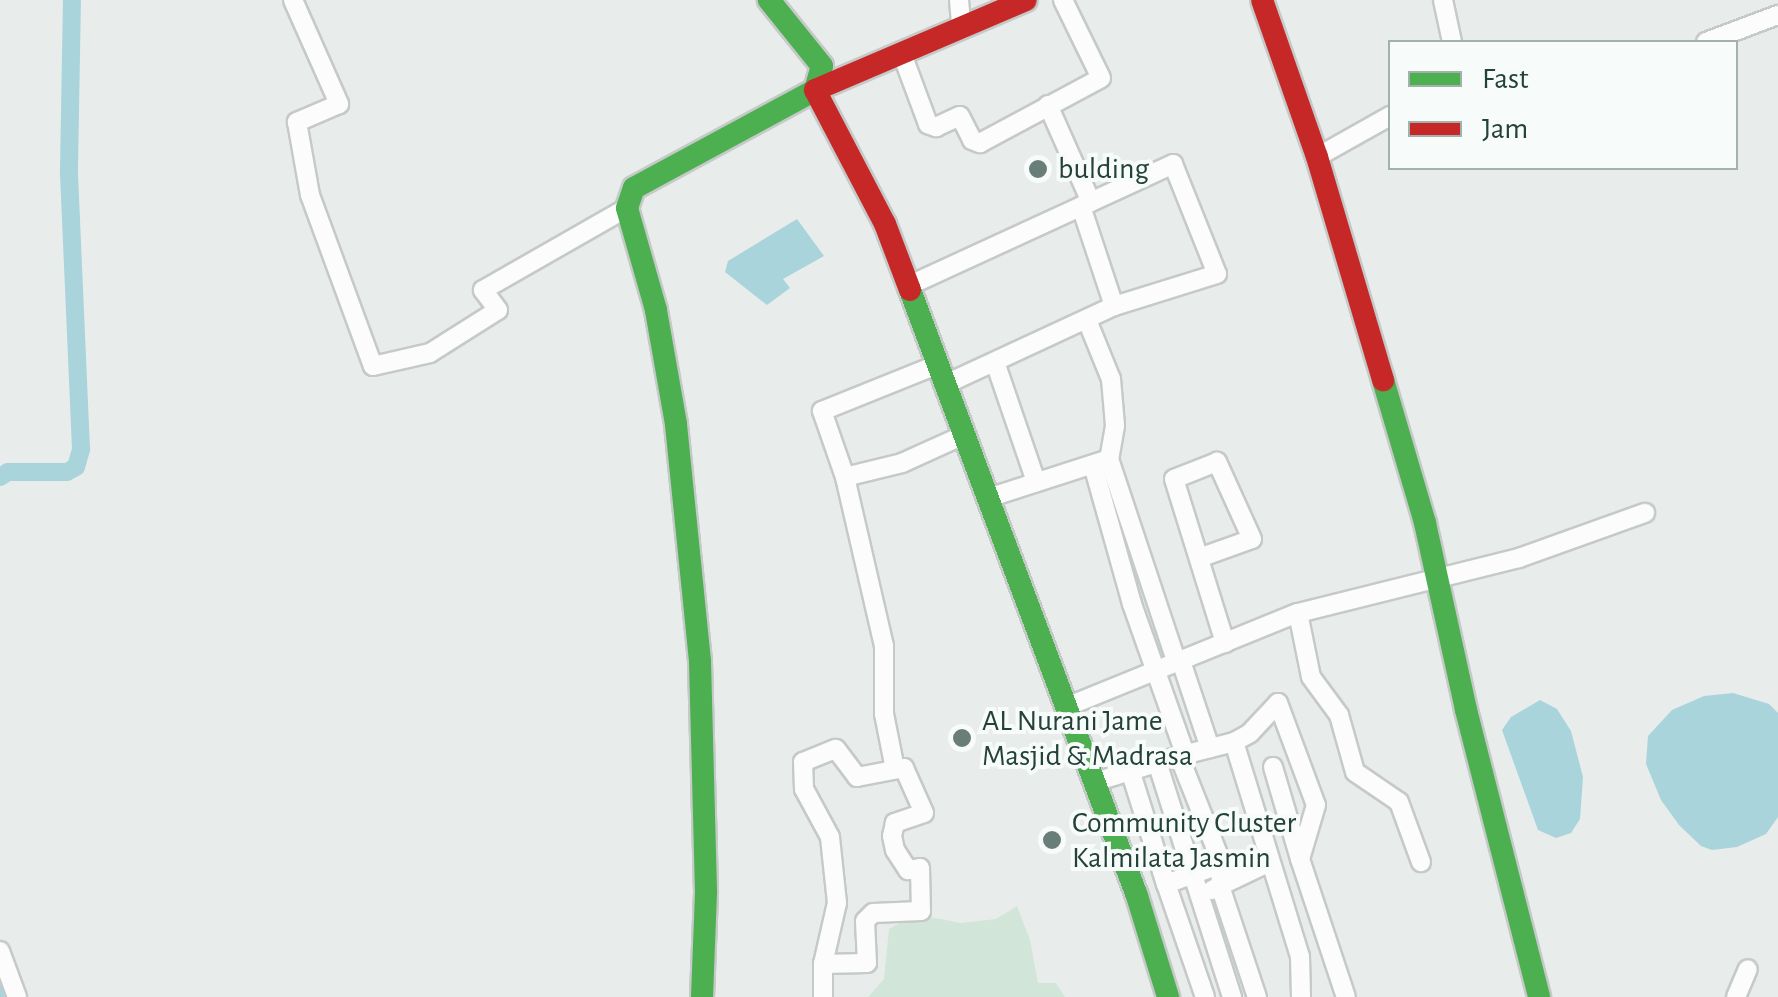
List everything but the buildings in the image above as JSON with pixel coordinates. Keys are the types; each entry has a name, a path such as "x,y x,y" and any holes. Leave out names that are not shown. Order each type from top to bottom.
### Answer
{"street":[{"path":"292,0 339,104 297,122 310,195 373,366 430,354 498,310 483,290 628,208"},
{"path":"769,0 822,66 815,90 885,224 1095,782 1168,997"},
{"path":"959,0 961,24"},
{"path":"702,997 706,891 700,661 676,424 656,310 628,208 634,188 815,90 902,54 961,24 1026,0"},
{"path":"902,54 928,124 936,126 960,116 975,144 1092,85 1102,75 1064,0"},
{"path":"1262,0 1317,157 1439,578 1466,710 1539,997"},
{"path":"1443,0 1452,40"},
{"path":"1711,40 1778,15"},
{"path":"1048,105 1086,204 1114,306"},
{"path":"1317,157 1388,117"},
{"path":"895,768 884,714 884,646 845,477 822,412 943,374 996,362 1114,306 1217,274 1174,164 908,286"},
{"path":"1087,320 1111,379 1115,426 1101,462 1154,672 1222,864 1220,886 1257,997"},
{"path":"996,362 1036,482"},
{"path":"845,477 902,463 966,434"},
{"path":"988,498 1101,462"},
{"path":"1101,462 1210,748"},
{"path":"1199,558 1252,538 1216,462 1174,479 1224,643"},
{"path":"1066,707 1298,614 1519,558 1645,512"},
{"path":"1298,614 1310,677 1339,715 1355,772 1399,802 1421,862"},
{"path":"1095,782 1234,742 1250,733 1278,704 1316,806 1300,859"},
{"path":"1234,742 1300,956 1301,997"},
{"path":"824,964 867,963 865,921 872,914 921,910 920,868 908,870 894,850 892,836 896,824 924,813 904,768 858,777 836,749 802,762 804,789 830,837 837,903 824,964 824,997"},
{"path":"1157,762 1196,874 1232,997"},
{"path":"1273,767 1346,997"},
{"path":"1130,770 1205,997"},
{"path":"1202,894 1270,862"},
{"path":"1166,884 1222,864"},
{"path":"0,951 17,997"},
{"path":"1736,997 1748,969"}],"green space":[{"path":"1017,906 1030,940 1038,983 1056,983 1065,997 868,997 884,979 889,929 914,914 961,923 996,919"}],"water":[{"path":"797,219 824,256 783,279 790,288 767,305 725,272 728,261"},
{"path":"1733,693 1769,704 1778,713 1778,817 1766,834 1737,847 1712,850 1701,846 1679,825 1661,800 1646,764 1648,736 1672,710 1704,696"},
{"path":"1540,700 1557,709 1571,731 1583,777 1580,819 1571,833 1556,838 1538,830 1502,730 1511,717"}],"waterway":[{"path":"0,477 8,472 67,472 76,467 81,449 69,169 72,0"},
{"path":"0,971 0,989"}],"traffic: fast":[{"path":"702,997 706,891 700,661 676,424 656,310 627,208 634,188 815,90 822,66 769,0"},
{"path":"910,290 1137,896 1168,997"},
{"path":"1383,380 1425,523 1466,710 1539,997"}],"traffic: jam":[{"path":"910,290 885,224 815,90 1026,0"},
{"path":"1262,0 1317,157 1383,380"}],"place":[{"name":"bulding","path":"1038,169"},
{"name":"AL Nurani Jame Masjid & Madrasa","path":"962,738"},
{"name":"Community Cluster Kalmilata Jasmin","path":"1052,840"}]}
